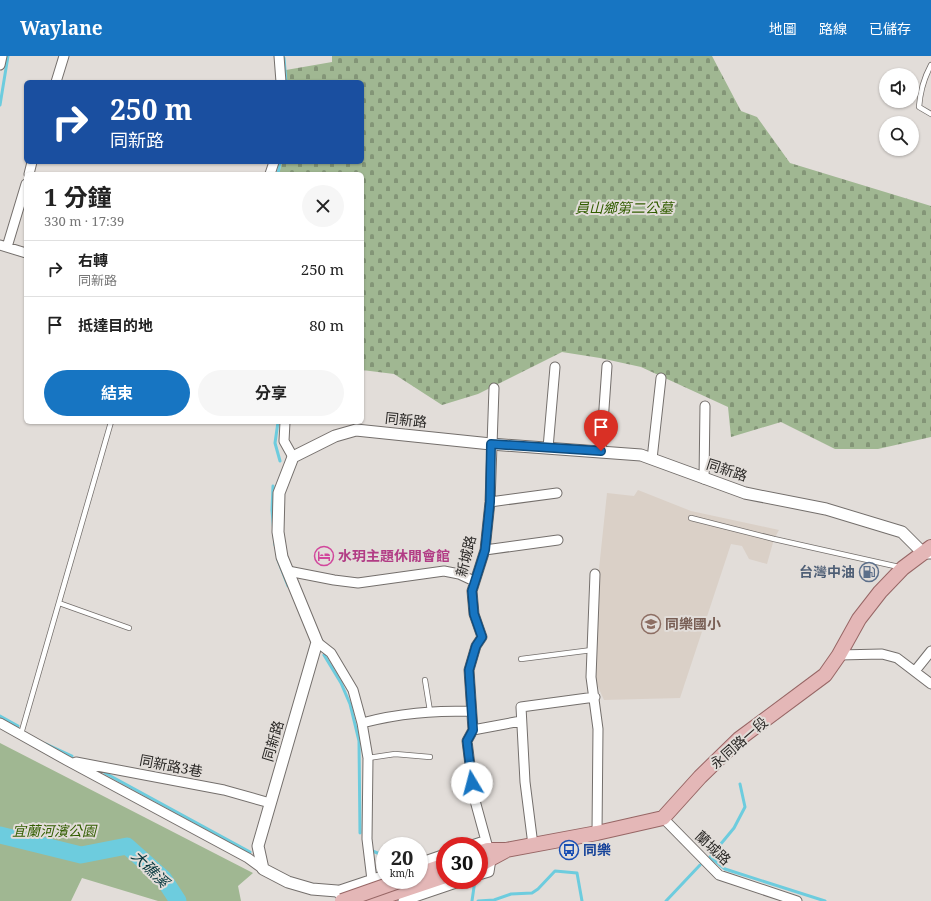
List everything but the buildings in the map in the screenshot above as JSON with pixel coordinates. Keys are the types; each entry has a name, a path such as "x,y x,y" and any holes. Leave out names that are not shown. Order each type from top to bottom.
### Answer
{"main road":[{"name":"永同路一段","path":"663,818 700,777 739,739 825,675 839,655 859,619 880,592 903,568 928,551"},
{"path":"488,856 506,850 597,833 663,818"},
{"path":"371,901 436,879"},
{"path":"339,896 376,887"}],"street":[{"path":"0,65 2,56"},
{"path":"57,80 64,56"},
{"path":"279,56 281,80"},
{"path":"24,190 4,246 24,252"},
{"path":"601,451 607,366"},
{"path":"548,448 555,367"},
{"path":"652,459 661,378"},
{"name":"新城路","path":"479,837 467,741 473,730 469,670 476,646 482,637 474,614 472,591 485,550 490,502 494,388"},
{"path":"704,479 705,406"},
{"path":"285,424 284,442 293,457 279,493 278,532 282,557 317,642 331,654 353,690 362,723 368,758 367,839 372,880"},
{"name":"同新路","path":"293,457 335,436 356,430 491,444 641,455 745,493 826,509 902,532 928,551"},
{"path":"490,502 557,493"},
{"path":"485,550 558,540"},
{"path":"288,571 358,583 444,571 460,574 474,581"},
{"path":"595,574 591,677 595,697 598,729 597,833"},
{"name":"同新路","path":"263,869 258,846 317,642"},
{"path":"915,671 931,651"},
{"path":"839,655 882,654 897,658 931,684"},
{"path":"533,845 525,782 521,707 595,697"},
{"path":"362,723 393,715 430,711 471,711"},
{"path":"473,730 521,721"},
{"path":"0,722 66,760 248,858 263,869 288,882 339,896 349,901"},
{"name":"同新路3巷","path":"66,760 224,790 270,803"},
{"name":"蘭城路","path":"663,818 719,875 797,901"},
{"path":"339,896 376,878"},
{"path":"403,901 438,889"}],"lane":[{"path":"931,65 923,85 919,107 931,114"},
{"path":"21,734 110,424"},
{"path":"691,518 774,539 903,568"},
{"path":"59,603 129,628"},
{"path":"521,659 592,650"},
{"path":"425,680 430,711"},
{"path":"368,758 395,754 430,757"}],"shaded area":[{"name":"同樂國小","path":"638,490 691,511 779,530 774,539 767,564 749,559 742,546 731,544 680,698 604,700 595,680 599,569 607,493 634,496"}],"green space":[{"name":"員山鄉第二公墓","path":"332,56 712,56 741,111 757,117 790,163 931,206 931,437 878,449 835,449 781,422 731,437 728,407 641,367 562,352 478,394 442,405 394,374 364,370 364,172 280,172 282,164 364,164 364,80 287,80 286,70 332,62"},
{"name":"宜蘭河濱公園","path":"0,743 253,873 238,886 241,901 158,901 82,878 71,901 0,901"}],"waterway":[{"path":"0,105 8,56"},
{"path":"284,58 286,80"},
{"path":"278,172 280,164"},
{"path":"278,424 275,443 280,461"},
{"path":"273,486 272,510 275,545"},
{"path":"278,560 288,586"},
{"path":"324,655 341,683 350,704 359,741 360,833"},
{"path":"0,716 18,726"},
{"path":"46,744 72,756"},
{"path":"105,773 250,852"},
{"path":"740,784 745,807 734,828 710,857 725,869 825,901"},
{"name":"大礁溪","path":"0,835 81,855 127,846 163,878 178,901"},
{"path":"370,850 376,852"},
{"path":"666,901 700,865"},
{"path":"478,901 494,900 511,894 532,893 538,889 555,871 577,873 582,901"},
{"path":"472,901 474,889"}],"place":[{"name":"水玥主題休閒會館","path":"324,556"},
{"name":"台灣中油","path":"869,572"},
{"name":"同樂國小","path":"651,624"},
{"name":"同樂","path":"569,850"}],"route":[{"path":"472,783 467,741 473,730 469,670 476,646 482,637 474,614 472,591 485,550 490,502 491,444 601,451"}]}
